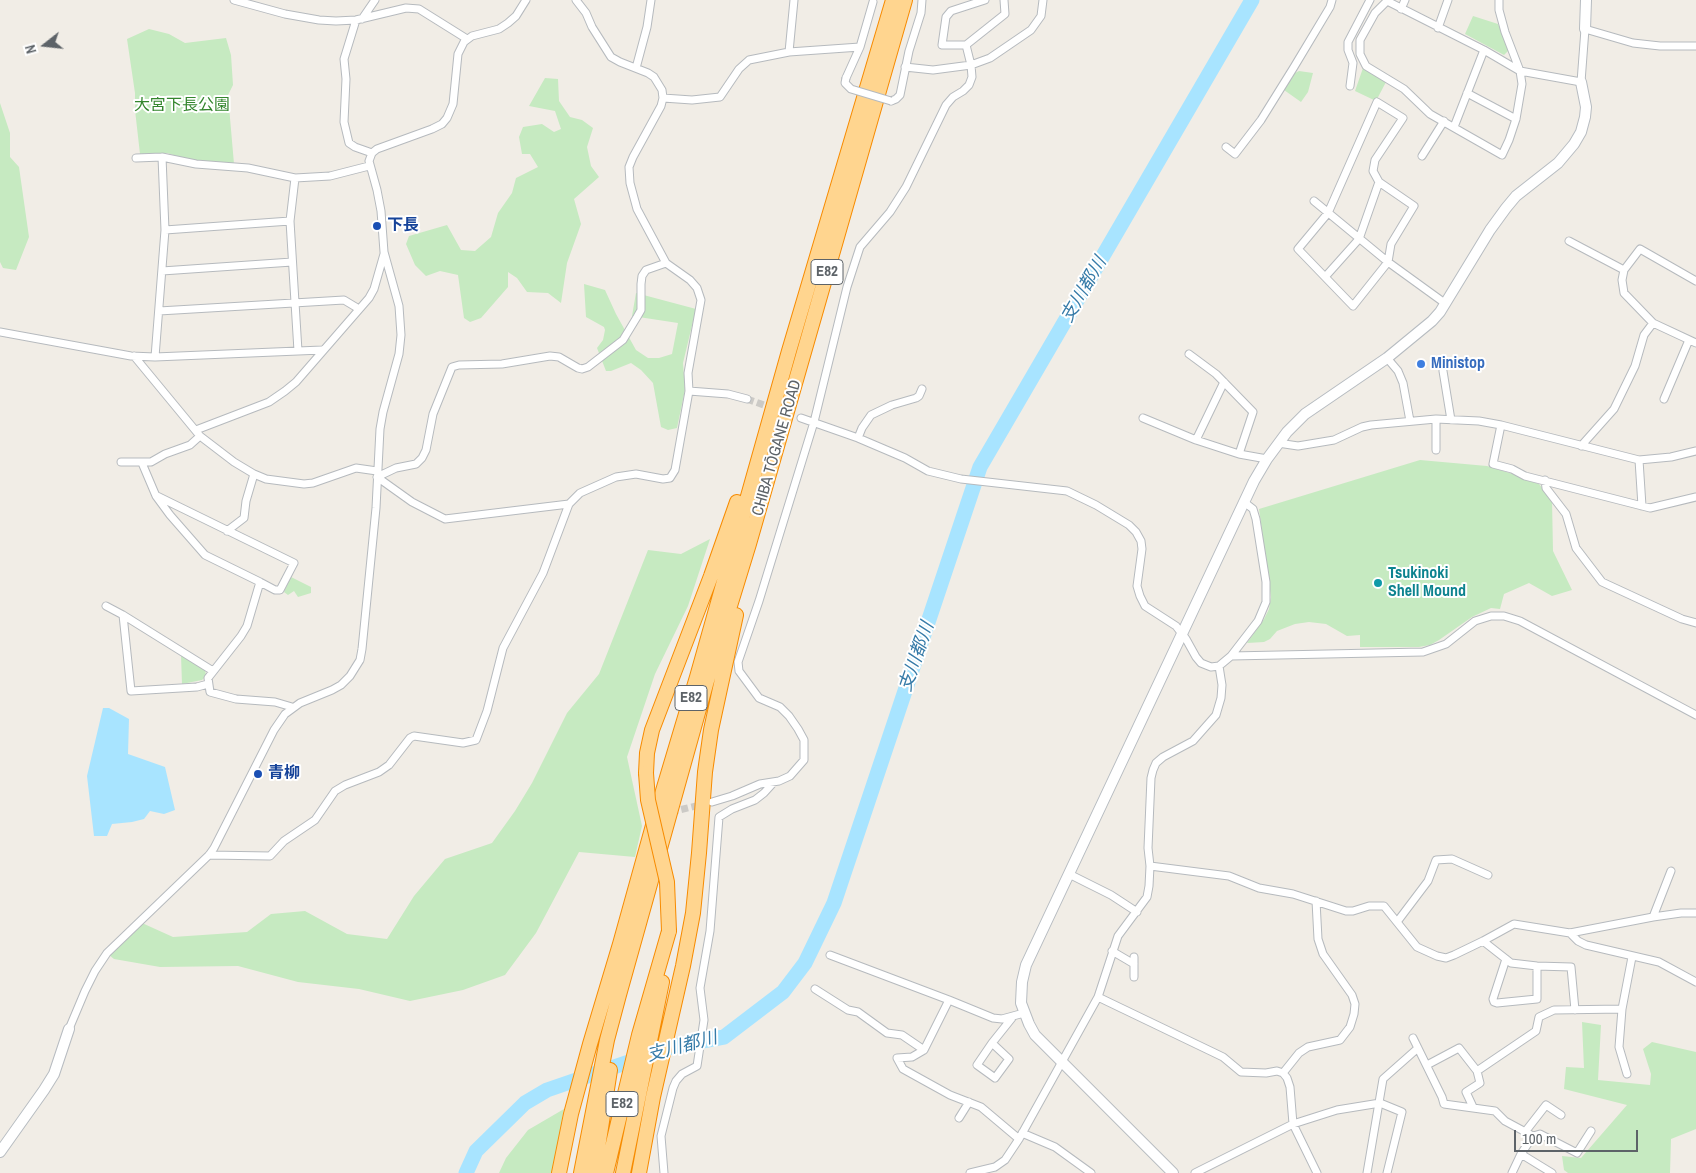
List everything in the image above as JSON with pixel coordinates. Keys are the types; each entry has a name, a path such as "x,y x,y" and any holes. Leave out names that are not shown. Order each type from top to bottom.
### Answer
{"highway":[{"name":"E82","path":"558,1173 571,1114 656,811 697,677 789,351 893,0"},
{"name":"CHIBA TŌGANE ROAD","path":"612,1037 646,918 647,896 704,694 905,0"},
{"name":"E82","path":"606,1173 639,1036 669,932 667,882 648,800 646,773 652,730 711,576 734,510 768,398 789,351"},
{"path":"639,1173 653,1097 672,1018 693,913 705,772 711,730 743,586 749,544"},
{"path":"623,1173 661,991 669,932"},
{"name":"E82","path":"580,1173 593,1108 612,1037"},
{"name":"E82","path":"594,1173 608,1080 612,1037"}],"street":[{"path":"234,0 285,14 319,20 359,19 406,8 419,9 467,39"},
{"path":"372,153 355,147 350,143 344,122 346,79 344,59 359,19 375,0"},
{"path":"0,1152 54,1074 69,1028 85,991 107,953 209,855 285,714 292,707 341,685 350,676 360,660 371,554 380,430 399,354 401,335 399,306 384,252 381,211 369,161 372,153 382,147 442,124 453,104 458,54 464,42 472,36 499,29 508,23 516,16 526,0"},
{"path":"209,855 270,856 284,841 315,820 335,790 379,772 389,764 410,738 414,736 463,743 476,740 487,712 503,648 543,573 569,504 580,493 616,477 636,474 664,479 670,478 675,470 689,391 688,373 701,300 697,288 690,280 666,263 633,197 629,167 661,106 662,90 654,77 612,57 592,27 586,13 576,0"},
{"path":"636,68 647,28 651,0"},
{"path":"789,52 794,0"},
{"path":"873,2 860,47 846,78 846,83 851,89 891,101 900,95 905,67 921,13 922,0"},
{"path":"985,0 951,11 946,17 942,45 966,45 1005,14 1004,0"},
{"path":"905,67 932,70 971,65 990,58 1031,30 1041,16 1043,0"},
{"path":"1226,147 1235,154 1261,120 1299,60 1330,7 1332,0"},
{"path":"1350,86 1353,63 1348,50 1348,42 1370,0"},
{"path":"1401,9 1405,0"},
{"path":"1438,28 1448,0"},
{"path":"1499,0 1499,10 1505,32 1520,71 1522,84 1516,119 1502,155 1430,114 1404,89 1366,66 1360,54 1360,40 1375,13 1387,1 1484,50 1520,71 1581,82"},
{"path":"1173,1173 1162,1169 1035,1035 1021,1003 1026,965 1254,480 1267,459 1278,443 1306,414 1387,358 1432,321 1446,304 1490,230 1506,208 1516,196 1558,163 1574,144 1581,132 1586,107 1581,82 1586,0"},
{"path":"1585,29 1634,43 1660,46 1696,46"},
{"path":"712,802 760,784 780,781 790,776 804,760 804,740 789,716 780,708 759,698 739,671 738,662 759,601 814,422 847,287 860,247 896,204 946,105 969,85 972,77 966,45"},
{"path":"663,98 692,100 720,97 739,69 748,60 789,52 860,47"},
{"path":"1454,127 1484,50"},
{"path":"1467,94 1516,119"},
{"path":"1377,102 1403,118 1375,160 1374,171 1379,182 1414,206 1391,244 1388,262 1353,306 1298,249 1328,213 1377,102"},
{"path":"1422,156 1444,121"},
{"path":"136,158 162,157 196,164 248,168 295,178 330,176 369,166"},
{"path":"155,357 165,230 162,157"},
{"path":"295,178 290,221 298,351"},
{"path":"1325,277 1359,239 1379,182"},
{"path":"1314,201 1388,262 1446,304"},
{"path":"165,230 290,221"},
{"path":"1569,241 1624,270"},
{"path":"1664,399 1692,341 1652,323 1624,294 1622,280 1624,270 1640,249 1696,281"},
{"path":"121,462 150,462 190,444 198,433 276,398 296,382 374,290 384,252"},
{"path":"162,271 292,262"},
{"path":"377,474 416,464 422,458 426,450 433,414 452,367 459,365 502,364 550,356 559,357 578,368 588,367 623,340 637,317 641,310 642,276 646,270 666,263"},
{"path":"158,311 344,300 359,309"},
{"path":"1581,446 1614,409 1635,366 1644,335 1652,323"},
{"path":"0,332 134,356 155,357 322,350"},
{"path":"1189,354 1224,382 1254,412 1239,454"},
{"path":"134,356 198,433 234,462 266,479 304,484 356,468 377,474 412,502 445,518 569,504"},
{"path":"1387,358 1398,371 1403,384 1410,421"},
{"path":"1443,371 1451,420"},
{"path":"1196,440 1224,382"},
{"path":"858,438 862,428 871,416 892,405 916,398 922,389"},
{"path":"689,391 728,394 747,399"},
{"path":"802,418 858,438 905,458 928,471 961,479 1067,491 1130,525 1141,541 1142,550 1137,586 1145,606 1176,626 1196,657 1202,663 1211,667 1219,666 1231,656 1258,621 1264,609 1267,594 1256,519 1252,509 1244,502"},
{"path":"1143,418 1196,440 1239,454 1267,459"},
{"path":"1278,443 1298,446 1334,440 1362,427 1436,419 1501,424 1639,460 1696,451"},
{"path":"1436,419 1436,450"},
{"path":"1501,424 1493,464 1512,469 1525,476 1650,508 1696,497"},
{"path":"1639,460 1642,506"},
{"path":"142,463 156,496 205,555 275,590 280,590 294,563 156,496"},
{"path":"227,531 244,518 246,500 254,474"},
{"path":"1545,480 1546,488 1566,514 1576,548 1602,582 1682,619 1696,623"},
{"path":"260,582 247,626 208,678 210,692 236,699 275,702 292,707"},
{"path":"106,606 213,671"},
{"path":"123,615 131,691 197,687 208,684"},
{"path":"1231,656 1424,652 1446,644 1475,621 1491,616 1504,616 1520,620 1696,715"},
{"path":"970,1173 1000,1164 1020,1136 1098,998 1118,936 1147,897 1150,866 1148,848 1151,778 1153,770 1156,763 1163,757 1193,741 1216,715 1221,698 1222,685 1219,666"},
{"path":"664,1173 661,1136 673,1088 676,1080 682,1074 697,1066 704,1020 700,988 710,931 719,818 732,809 755,800 774,782"},
{"path":"1397,922 1428,882 1436,860 1452,859 1488,875"},
{"path":"1150,866 1228,876 1259,888 1293,894 1346,911 1370,906 1384,906 1417,947 1446,958 1514,924 1570,933 1653,917 1696,913"},
{"path":"1653,917 1671,871"},
{"path":"1069,874 1111,895 1137,912"},
{"path":"1283,1073 1299,1053 1308,1047 1340,1040 1350,1027 1354,1014 1355,1004 1352,995 1323,954 1318,939 1316,901"},
{"path":"1570,933 1578,942 1632,957 1659,962 1696,982"},
{"path":"1483,941 1512,963 1537,966 1571,966 1575,1010"},
{"path":"1112,951 1134,960 1134,977"},
{"path":"830,955 993,1018 1002,1020 1024,1013"},
{"path":"1627,1074 1619,1048 1622,1009 1632,957"},
{"path":"1506,959 1493,999 1497,1003 1537,999 1537,966"},
{"path":"815,989 848,1010 858,1012 888,1033 902,1035 924,1050"},
{"path":"1098,998 1223,1057 1241,1072 1277,1071 1283,1073 1290,1087 1293,1124 1317,1173"},
{"path":"949,1000 924,1050 912,1057 897,1058 903,1069 950,1095 981,1107 1020,1136 1054,1147 1091,1173"},
{"path":"1477,1071 1536,1031 1539,1017 1554,1010 1622,1009"},
{"path":"992,1043 1009,1059 995,1078 977,1065 992,1043 1012,1017"},
{"path":"1413,1038 1444,1104 1495,1111 1505,1121 1533,1136"},
{"path":"1367,1173 1383,1078 1418,1048"},
{"path":"1427,1065 1459,1048 1477,1071 1480,1083 1466,1092 1473,1107"},
{"path":"959,1118 969,1102"},
{"path":"1195,1173 1293,1124 1337,1110 1380,1103 1402,1112 1387,1173"},
{"path":"1525,1132 1546,1105 1561,1115"},
{"path":"1512,1173 1521,1154 1533,1136 1540,1134 1577,1153 1591,1131"},
{"path":"1521,1154 1552,1173"}],"green space":[{"path":"1473,16 1498,24 1509,50 1504,55 1465,34"},
{"name":"大宮下長公園","path":"149,29 169,34 185,43 226,38 231,55 233,85 228,95 234,164 199,163 167,153 140,154 135,93 127,39"},
{"path":"1363,68 1386,82 1376,101 1355,91"},
{"path":"1299,71 1313,73 1308,92 1301,102 1284,90 1295,73"},
{"path":"545,78 558,79 559,101 570,117 582,120 593,128 587,147 591,166 599,177 574,199 581,224 567,263 561,303 548,293 527,292 517,278 508,272 508,287 481,318 470,322 464,318 458,275 440,271 426,276 415,265 406,244 409,236 447,225 461,250 475,251 491,237 498,213 512,193 516,178 538,167 530,154 522,154 519,137 523,127 542,124 554,132 561,129 555,111 529,106"},
{"path":"0,103 10,133 10,157 19,167 29,237 16,270 3,268 0,262"},
{"path":"584,284 605,290 636,350 648,358 659,358 672,354 678,323 632,316 636,293 696,309 683,363 685,390 677,428 668,430 661,427 653,383 641,370 631,363 611,371 606,371 597,348 603,340 605,330 604,327 586,317"},
{"path":"1420,460 1487,466 1539,484 1552,500 1553,551 1572,590 1552,596 1529,583 1504,594 1500,609 1491,608 1472,617 1430,645 1419,647 1360,647 1360,635 1347,636 1326,624 1309,622 1295,624 1277,631 1270,639 1264,642 1247,643 1264,619 1269,609 1271,597 1259,509"},
{"path":"710,539 688,606 655,674 627,757 642,826 635,857 579,852 536,933 505,975 463,990 410,1001 359,989 298,982 238,966 160,967 114,959 104,951 142,923 173,937 247,932 271,914 305,911 347,934 387,939 414,896 445,859 492,843 515,811 532,783 567,713 599,674 648,550 681,554"},
{"path":"291,577 311,587 311,593 298,597 294,591 288,595 284,592"},
{"path":"181,655 205,669 206,676 202,680 182,684"},
{"path":"1582,1022 1601,1025 1598,1080 1650,1085 1651,1074 1643,1049 1652,1042 1696,1052 1696,1129 1671,1139 1670,1173 1568,1173 1564,1170 1562,1156 1581,1158 1627,1105 1564,1089 1566,1067 1584,1068"},
{"path":"564,1109 552,1173 499,1173 506,1158 528,1130"}],"water":[{"path":"103,708 109,708 129,719 128,754 165,767 175,810 164,814 150,811 144,819 112,824 107,836 94,836 87,776"}],"waterway":[{"name":"支川都川","path":"466,1173 476,1151 525,1103 547,1090 675,1046 724,1037 783,992 805,963 834,903 980,467 1252,0"}],"tunnel":[{"path":"747,399 775,409"},
{"path":"671,812 704,804"}],"place":[{"name":"下長","path":"377,226"},
{"name":"Ministop","path":"1421,364"},
{"name":"Tsukinoki Shell Mound","path":"1378,583"},
{"name":"青柳","path":"258,774"}]}
